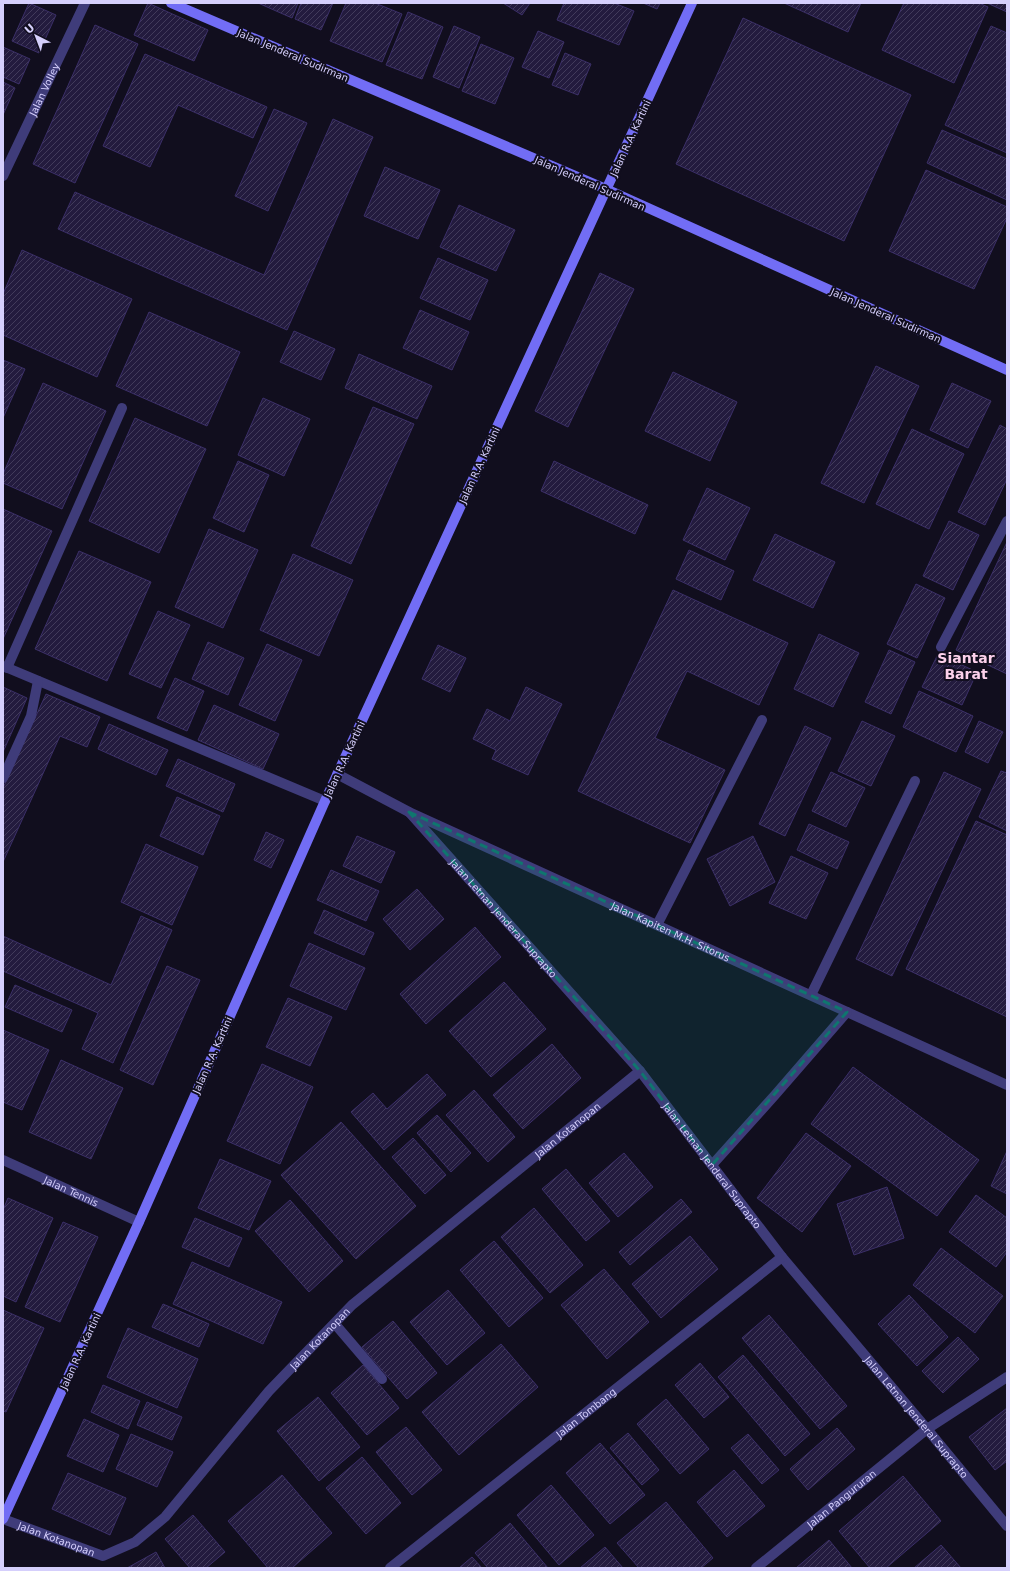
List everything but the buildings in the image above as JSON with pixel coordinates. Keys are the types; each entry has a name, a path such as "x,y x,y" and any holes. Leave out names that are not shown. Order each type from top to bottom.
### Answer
{"street":[{"name":"Jalan Volley","path":"3,176 85,3"},
{"name":"Jalan Jenderal Sudirman","path":"171,3 606,189 1007,370"},
{"name":"Jalan R.A. Kartini","path":"3,1519 139,1222 337,774 692,3"},
{"path":"122,408 5,667 325,801"},
{"path":"941,647 1007,521"},
{"path":"3,778 31,716 38,681"},
{"path":"657,925 762,720"},
{"name":"Jalan Kapiten M.H. Sitorus","path":"337,774 409,812 1007,1085"},
{"path":"811,995 915,781"},
{"name":"Jalan Letnan Jenderal Suprapto","path":"409,812 640,1071 782,1257 1007,1526"},
{"path":"712,1165 847,1012"},
{"name":"Jalan Kotanopan","path":"3,1519 103,1556 135,1542 165,1516 269,1391 352,1305 425,1244 640,1071"},
{"name":"Jalan Tennis","path":"3,1160 139,1222"},
{"name":"Jalan Tombang","path":"390,1568 782,1257"},
{"path":"335,1324 382,1379"},
{"name":"Jalan Pangururan","path":"756,1568 927,1429 1007,1377"}],"highlighted area":[{"path":"409,812 657,925 847,1012 712,1165 640,1071"}],"district":[{"name":"Siantar Barat","path":"966,666"}]}
